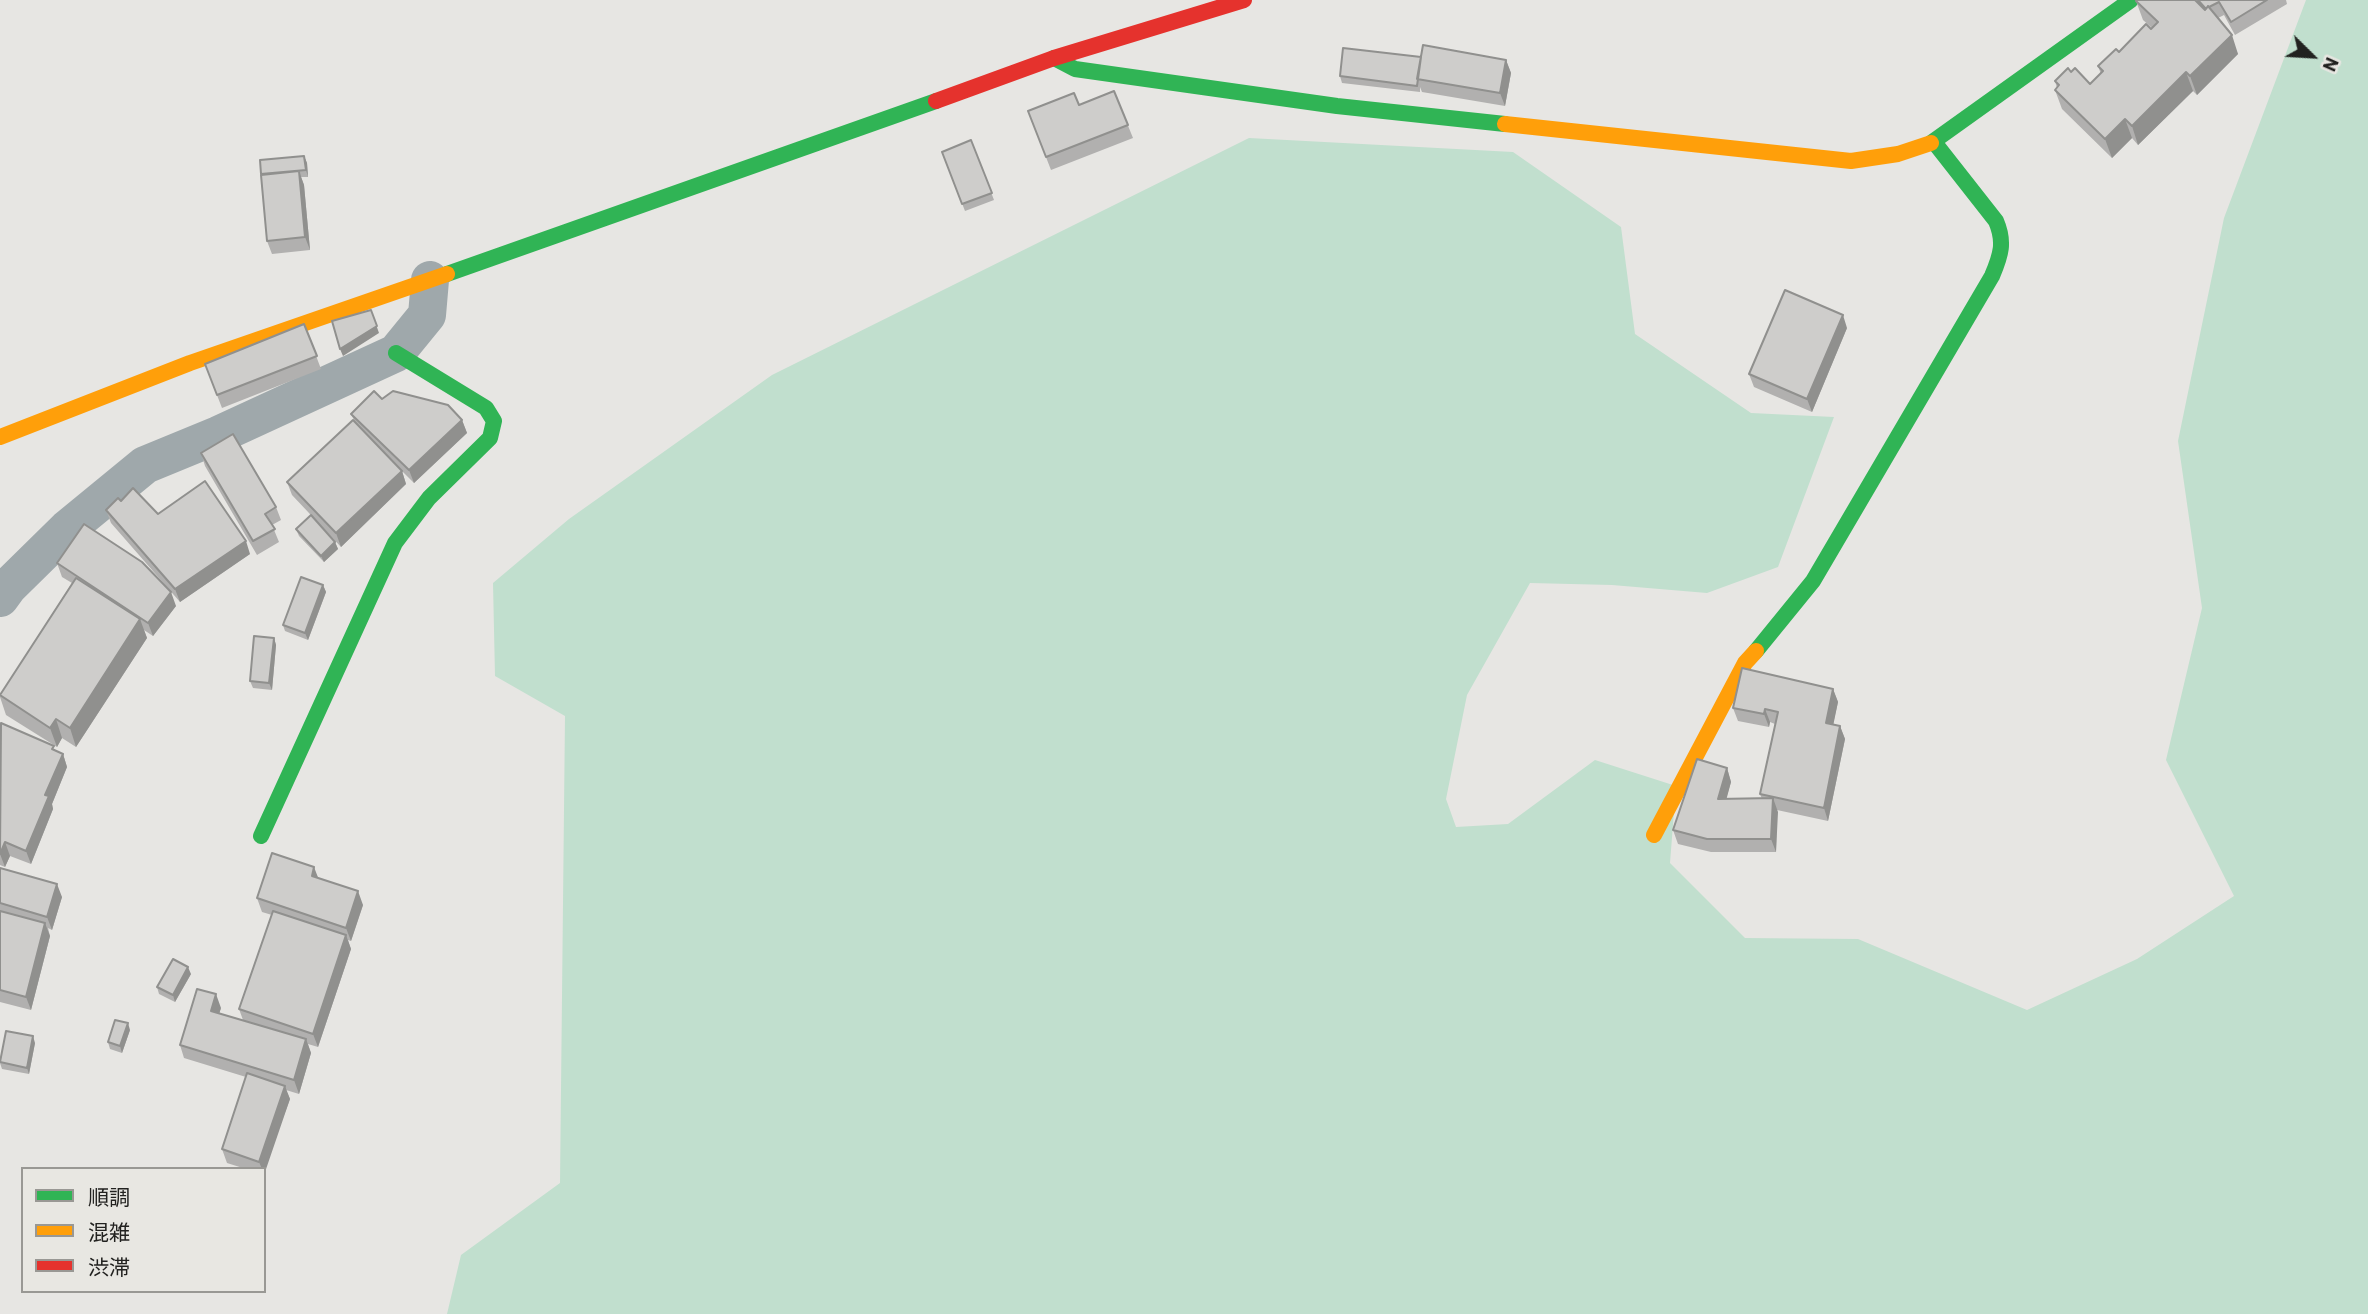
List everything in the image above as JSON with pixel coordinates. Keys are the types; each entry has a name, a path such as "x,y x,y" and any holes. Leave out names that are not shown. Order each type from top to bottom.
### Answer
{"street":[{"path":"0,437 190,363 714,181 1054,58 1244,0"},
{"path":"1054,58 1075,69 1337,106 1851,161 1898,154 1934,142 2130,0"},
{"path":"1654,835 1745,663 1813,581 1992,276 2003,244 1996,220 1942,157 1934,142"},
{"path":"0,598 67,529 145,465 218,435 396,353 427,315 429,280"},
{"path":"261,836 395,543 429,498 490,438 494,421 486,408 396,353"}],"green space":[{"path":"2306,0 2368,0 2368,1314 447,1314 461,1255 560,1183 565,716 495,676 493,583 569,519 772,375 1249,138 1513,152 1621,227 1635,334 1751,413 1834,417 1778,567 1707,593 1612,585 1530,583 1467,695 1446,799 1456,827 1508,824 1595,760 1676,786 1670,863 1745,938 1858,939 2027,1010 2137,959 2234,896 2166,760 2202,608 2178,441 2224,218"}],"building":[{"path":"2137,0 2195,0 2205,10 2208,6 2232,35 2190,76 2186,72 2132,126 2125,119 2105,139 2055,90 2059,85 2055,81 2068,68 2071,72 2075,68 2090,84 2103,71 2098,66 2116,49 2119,52 2146,24 2151,29 2158,22"},
{"path":"2198,0 2267,0 2231,22 2219,2 2206,9"},
{"path":"1423,45 1506,60 1500,93 1417,79"},
{"path":"1343,48 1421,57 1417,86 1340,76"},
{"path":"1114,91 1128,125 1046,157 1028,111 1074,93 1079,105"},
{"path":"971,140 992,193 962,204 942,152"},
{"path":"304,156 306,170 261,174 260,160"},
{"path":"299,171 305,237 267,241 261,175"},
{"path":"1785,290 1843,315 1807,399 1749,374"},
{"path":"371,310 377,326 340,349 332,321"},
{"path":"304,324 317,356 217,395 205,364"},
{"path":"374,391 382,399 393,391 448,405 462,420 409,470 351,414"},
{"path":"353,420 402,471 336,533 287,482"},
{"path":"233,434 276,507 265,514 275,529 253,541 201,453"},
{"path":"205,481 246,541 175,589 106,510 118,498 121,501 133,488 158,514"},
{"path":"311,515 335,542 321,556 296,529"},
{"path":"84,524 142,562 171,592 148,623 57,563"},
{"path":"301,577 323,585 305,633 283,625"},
{"path":"76,578 140,619 70,728 56,719 50,728 0,695"},
{"path":"254,636 274,638 269,683 250,681"},
{"path":"1742,668 1833,689 1826,723 1840,726 1824,808 1760,794 1778,712 1765,709 1764,714 1733,708"},
{"path":"1,723 54,746 52,749 63,754 45,795 49,796 26,851 5,842 0,854"},
{"path":"1697,759 1727,768 1718,799 1773,798 1771,839 1707,839 1673,830"},
{"path":"272,853 314,867 312,876 358,891 346,928 257,898"},
{"path":"0,868 57,884 47,917 0,903"},
{"path":"0,911 45,923 26,997 0,990"},
{"path":"273,911 346,935 313,1034 239,1009"},
{"path":"173,959 188,967 173,995 157,987"},
{"path":"197,989 216,994 211,1011 306,1039 294,1080 180,1045"},
{"path":"115,1020 128,1023 120,1046 108,1042"},
{"path":"6,1031 33,1036 27,1068 0,1062"},
{"path":"247,1073 285,1086 259,1162 222,1149"}],"traffic: fast":[{"path":"1931,143 2131,0"},
{"path":"1054,58 1075,69 1337,106 1505,124"},
{"path":"447,274 936,101"},
{"path":"1756,651 1813,581 1998,262 2001,242 1996,221 1934,142"},
{"path":"261,836 395,543 429,498 490,438 494,421 486,408 396,353"}],"traffic: slow":[{"path":"1505,124 1851,161 1898,154 1931,143"},
{"path":"0,437 190,363 447,274"},
{"path":"1654,835 1745,663 1756,651"}],"traffic: jam":[{"path":"936,101 1054,58 1244,0"}]}
